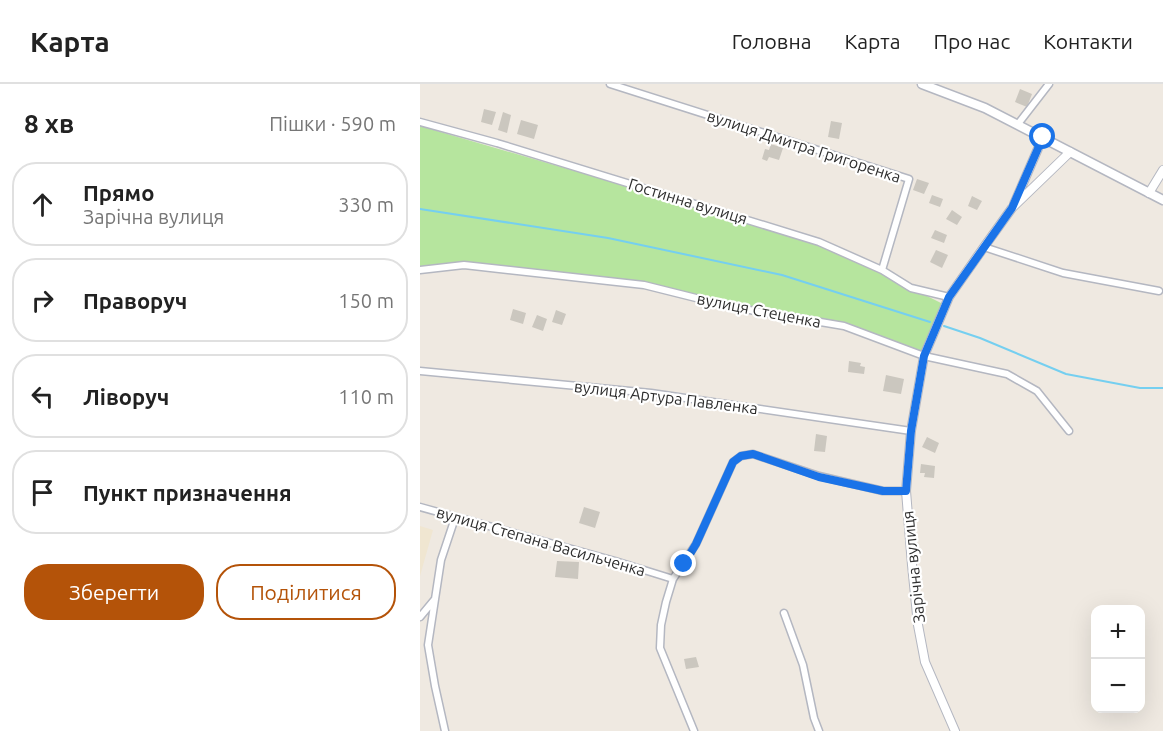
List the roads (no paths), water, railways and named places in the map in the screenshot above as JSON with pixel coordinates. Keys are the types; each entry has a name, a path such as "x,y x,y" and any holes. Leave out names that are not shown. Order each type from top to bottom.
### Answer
{"main road":[{"path":"922,84 985,108 1163,200"}],"street":[{"name":"вулиця Дмитра Григоренка","path":"610,84 909,179 882,270"},
{"path":"1018,124 1049,84"},
{"name":"Гостинна вулиця","path":"420,122 508,146 819,242 882,270 911,288 949,297"},
{"name":"Зарічна вулиця","path":"1012,208 1043,137"},
{"name":"Зарічна вулиця","path":"955,731 925,663 918,625 912,565 906,491 911,431 924,356 949,297 984,247 1012,208 1070,152"},
{"path":"1149,193 1163,170"},
{"path":"984,247 1063,273 1160,291"},
{"name":"вулиця Стеценка","path":"420,270 464,265 644,285 732,307 844,326 924,356 1007,374 1037,391 1069,431"},
{"name":"вулиця Артура Павленка","path":"420,371 651,393 911,431"},
{"path":"694,731 660,648 661,625 673,579 696,544 733,462 741,456 753,454 819,477 883,491 906,491"},
{"name":"вулиця Степана Васильченка","path":"420,507 673,579"},
{"path":"445,731 428,645 441,560 455,518"},
{"path":"420,617 435,599"},
{"path":"784,613 803,665 819,731"},
{"path":"420,644 428,645"}],"waterway":[{"path":"420,209 608,238 782,275 930,322"},
{"path":"944,326 980,338 1066,374 1140,388 1163,388"}]}
